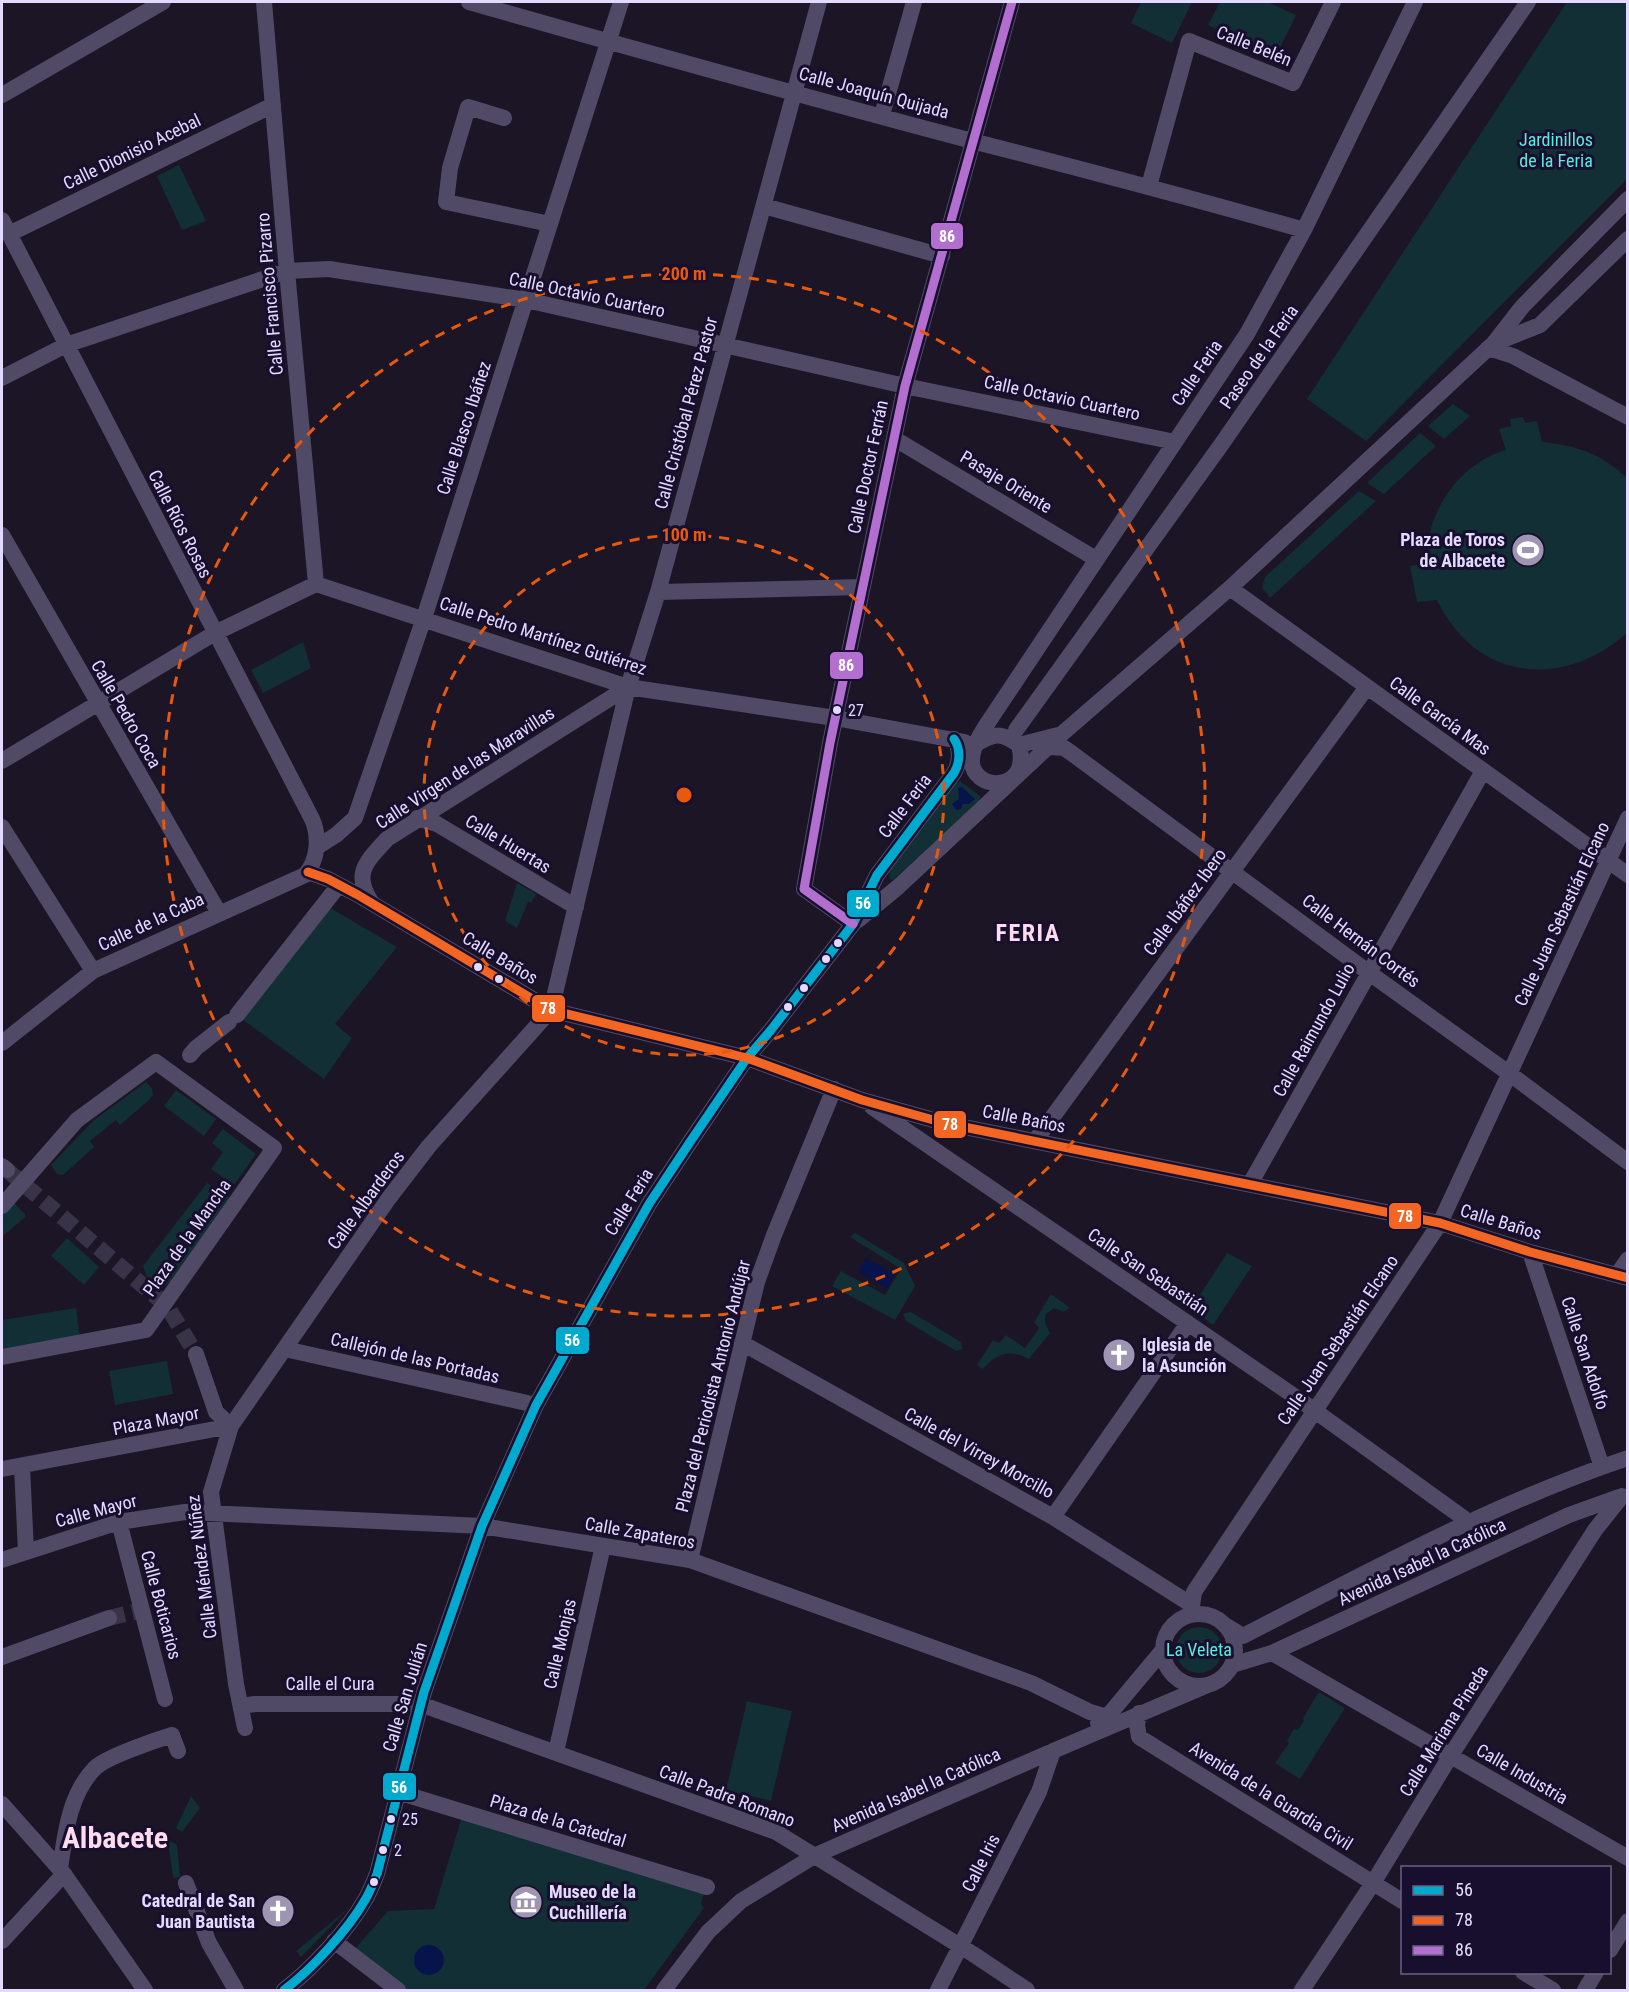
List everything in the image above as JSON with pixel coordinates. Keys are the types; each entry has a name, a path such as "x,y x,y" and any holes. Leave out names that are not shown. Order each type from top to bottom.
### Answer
{"street":[{"name":"Calle Francisco Pizarro","path":"264,2 316,584"},
{"name":"Calle Joaquín Quijada","path":"469,2 1304,230"},
{"name":"Calle Blasco Ibáñez","path":"317,847 336,836 356,818 424,618 621,2"},
{"name":"Calle Cristóbal Pérez Pastor","path":"550,1010 628,687 658,592 819,2"},
{"path":"882,115 914,2"},
{"name":"Calle Doctor Ferrán","path":"853,924 804,889 835,718 896,439 905,386 1012,2"},
{"name":"Calle Belén","path":"1149,186 1189,41 1293,83 1333,2"},
{"name":"Calle Feria","path":"975,745 1247,334 1304,230 1415,2"},
{"name":"Paseo de la Feria","path":"1018,738 1528,2"},
{"path":"2,95 152,4"},
{"name":"Calle Dionisio Acebal","path":"5,227 273,105"},
{"path":"504,118 468,107 450,168 446,202 550,224"},
{"name":"Calle Feria","path":"853,924 898,887 1064,732 1230,588 1491,346 1522,307 1628,199"},
{"path":"764,206 942,256"},
{"name":"Calle Ríos Rosas","path":"5,227 312,819 317,829 317,847"},
{"name":"Calle Feria","path":"1491,346 1540,325 1626,242"},
{"name":"Calle Octavio Cuartero","path":"2,378 66,345 287,271 329,269 526,300 905,386 1175,441"},
{"path":"1491,346 1628,417"},
{"name":"Pasaje Oriente","path":"896,439 1096,559"},
{"name":"Calle Pedro Coca","path":"2,535 219,913"},
{"path":"2,761 215,633 316,584"},
{"name":"Calle Pedro Martínez Gutiérrez","path":"316,584 628,687 835,718 975,745"},
{"path":"658,592 862,587"},
{"name":"Calle García Mas","path":"1230,588 1628,875"},
{"name":"Calle Virgen de las Maravillas","path":"372,904 362,889 362,872 387,839 628,687"},
{"name":"Calle Ibáñez Ibero","path":"1035,1141 1367,687"},
{"name":"Calle Feria","path":"1018,738 1037,742 1064,732"},
{"path":"989,736 1018,738 1022,756 1016,776 996,784 982,779 975,771 972,760 975,745 989,736"},
{"name":"Calle Feria","path":"482,1526 536,1405 649,1204 747,1058 853,924 877,875 957,768 959,745 954,740"},
{"name":"Calle Hernán Cortés","path":"1049,747 1064,748 1070,752 1628,1162"},
{"name":"Calle Raimundo Lulio","path":"1250,1184 1368,972 1484,771"},
{"name":"Calle Huertas","path":"417,818 437,824 576,907"},
{"name":"Calle Juan Sebastián Elcano","path":"1191,1610 1194,1592 1440,1223 1628,818"},
{"path":"2,827 93,970"},
{"path":"308,872 317,847"},
{"name":"Calle de la Caba","path":"2,1043 93,970 297,879 308,872"},
{"name":"Calle Baños","path":"308,872 339,885 550,1010 747,1058 862,1100 944,1123 1440,1223 1530,1252 1622,1276"},
{"path":"183,1065 196,1048 233,1019 339,885"},
{"name":"Calle Albarderos","path":"231,1426 389,1198 429,1146 550,1010"},
{"name":"Plaza de la Mancha","path":"2,1206 77,1120 156,1062 183,1065 274,1148 146,1330 2,1357"},
{"name":"Plaza del Periodista Antonio Andújar","path":"690,1560 757,1282 834,1089"},
{"name":"Calle San Sebastián","path":"862,1100 1314,1410 1469,1522"},
{"name":"Calle San Adolfo","path":"1530,1252 1602,1467"},
{"path":"1622,1276 1628,1259"},
{"path":"1053,1517 1188,1323"},
{"name":"Calle del Virrey Morcillo","path":"742,1343 1053,1517 1191,1610"},
{"name":"Callejón de las Portadas","path":"285,1349 536,1405"},
{"path":"196,1354 216,1412 231,1426"},
{"name":"Plaza Mayor","path":"2,1469 231,1426"},
{"name":"Calle Méndez Núñez","path":"231,1426 212,1483 212,1512 245,1728"},
{"name":"Avenida Isabel la Católica","path":"1225,1625 1243,1636 1469,1522 1534,1492 1628,1458"},
{"path":"22,1466 26,1552"},
{"name":"Avenida Isabel la Católica","path":"1232,1665 1272,1653 1569,1515 1625,1495"},
{"name":"Calle Mariana Pineda","path":"1302,1990 1373,1884 1451,1755 1594,1530 1625,1495"},
{"name":"Calle Mayor","path":"2,1560 119,1522 185,1512 212,1512"},
{"name":"Calle Zapateros","path":"212,1512 482,1526 690,1560 1031,1683 1090,1712 1107,1717"},
{"name":"Calle Boticarios","path":"119,1522 140,1611 165,1699"},
{"name":"Calle San Julián","path":"284,1990 334,1941 366,1899 373,1882 398,1792 420,1704 482,1526"},
{"name":"Calle Monjas","path":"556,1752 603,1546"},
{"path":"1191,1610 1215,1618 1225,1625 1231,1633 1234,1645 1232,1665 1215,1683 1203,1686 1185,1683 1174,1676 1167,1666 1163,1650 1165,1638 1172,1627 1191,1610"},
{"path":"2,1657 109,1618"},
{"name":"Avenida Isabel la Católica","path":"1058,1749 1107,1717 1163,1650"},
{"name":"Calle Industria","path":"1272,1653 1628,1858"},
{"name":"Avenida Isabel la Católica","path":"664,1990 708,1932 741,1901 816,1856 1139,1713 1215,1683"},
{"name":"Calle el Cura","path":"241,1706 255,1704 420,1704"},
{"name":"Calle Padre Romano","path":"420,1704 776,1832 1028,1990"},
{"name":"Avenida de la Guardia Civil","path":"1139,1713 1137,1725 1139,1737 1401,1900"},
{"path":"2,1941 62,1871 68,1823 74,1800 94,1768 172,1735 178,1751"},
{"name":"Calle Iris","path":"938,1990 1039,1792 1058,1749"},
{"name":"Plaza de la Catedral","path":"398,1792 707,1887"},
{"path":"2,1804 62,1871 145,1990"},
{"path":"186,1883 209,1942 236,1990"},
{"path":"1611,1948 1628,1920"},
{"path":"334,1941 398,1990"},
{"path":"1526,1974 1553,1990"},
{"path":"1585,1990 1595,1974"}],"green space":[{"path":"1141,2 1192,2 1172,43 1131,23"},
{"path":"1220,2 1268,2 1296,15 1275,58 1208,25"},
{"name":"Jardinillos de la Feria","path":"1567,2 1627,2 1627,179 1366,441 1307,399"},
{"path":"179,165 206,221 182,230 157,176"},
{"path":"1453,404 1470,416 1444,439 1428,426"},
{"name":"Plaza de Toros de Albacete","path":"1523,417 1525,423 1537,421 1542,442 1588,452 1608,463 1627,478 1627,633 1602,651 1576,663 1549,669 1522,668 1497,661 1474,647 1453,627 1437,600 1417,602 1410,566 1429,564 1428,546 1433,521 1439,507 1456,482 1479,462 1506,450 1499,429 1511,426 1510,419"},
{"path":"1420,433 1436,446 1384,494 1367,483"},
{"path":"1359,491 1376,501 1270,598 1262,588 1265,577"},
{"path":"303,642 311,668 263,693 251,670"},
{"path":"960,781 980,796 980,800 893,880 890,879 889,872 954,785"},
{"path":"517,883 536,894 531,903 528,902 517,928 505,921"},
{"path":"327,906 397,947 335,1024 352,1038 324,1079 242,1019 295,954"},
{"path":"146,1082 152,1088 153,1095 149,1100 120,1125 116,1120 90,1141 94,1147 63,1175 57,1174 51,1165 94,1120"},
{"path":"176,1090 216,1119 204,1136 164,1106"},
{"path":"223,1129 256,1154 234,1185 211,1169 223,1152 212,1143"},
{"path":"207,1183 229,1198 171,1281 158,1291 150,1286 143,1266"},
{"path":"14,1203 25,1214 25,1217 2,1237 2,1214"},
{"path":"855,1233 904,1263 915,1286 895,1320 832,1286 841,1271 885,1295 901,1269 850,1237"},
{"path":"67,1238 99,1267 84,1285 51,1256"},
{"path":"1227,1253 1252,1266 1213,1325 1191,1309"},
{"path":"1051,1294 1070,1308 1063,1312 1054,1308 1045,1315 1045,1323 1050,1333 1029,1359 1015,1354 1004,1354 993,1359 983,1369 977,1365 993,1340 999,1343 1006,1335 1025,1348 1039,1328 1034,1322"},
{"path":"76,1308 80,1338 2,1352 2,1320"},
{"path":"911,1312 961,1342 963,1349 956,1351 906,1321 903,1314"},
{"path":"167,1361 173,1394 115,1405 109,1371"},
{"name":"La Veleta","path":"1199,1627 1208,1628 1216,1633 1221,1641 1221,1659 1216,1667 1208,1672 1199,1673 1190,1672 1182,1667 1177,1659 1176,1650 1177,1641 1182,1633 1190,1628"},
{"path":"1319,1692 1345,1708 1300,1779 1275,1763 1289,1743 1287,1741 1294,1729 1298,1730"},
{"path":"747,1701 792,1711 771,1801 726,1790"},
{"path":"191,1796 200,1808 182,1832 176,1828"},
{"path":"465,1807 708,1882 701,1903 704,1908 644,1990 391,1990 348,1957 388,1911 434,1909"},
{"path":"168,1840 177,1845 180,1877 173,1878"},
{"path":"350,1907 301,1957 296,1951"}],"shaded area":[{"path":"962,787 975,799 956,810 952,804 959,799 958,788"},
{"path":"866,1258 895,1274 887,1289 858,1272"},
{"path":"429,1945 440,1949 444,1960 440,1971 429,1975 418,1971 414,1960 418,1949"}],"tunnel":[{"path":"7,1170 167,1306 196,1354"},
{"path":"109,1618 138,1611"}],"transit line":[{"name":"86","path":"853,924 804,889 830,743 905,386 1012,2"},
{"name":"56","path":"284,1990 306,1972 339,1936 358,1912 377,1874 424,1692 482,1526 536,1405 649,1204 690,1142 747,1058 853,924 877,875 954,773 959,756 954,739"},
{"name":"78","path":"308,872 328,879 358,895 551,1010 747,1058 862,1100 944,1123 1440,1223 1530,1252 1628,1278"}],"place":[{"name":"Plaza de Toros de Albacete","path":"1528,550"},
{"name":"27","path":"837,710"},
{"name":"Iglesia de la Asunción","path":"1119,1355"},
{"name":"25","path":"391,1819"},
{"name":"2","path":"383,1850"},
{"name":"Museo de la Cuchillería","path":"526,1902"},
{"name":"Catedral de San Juan Bautista","path":"278,1911"}],"district":[{"name":"FERIA","path":"1028,933"},
{"name":"Albacete","path":"115,1838"}]}
